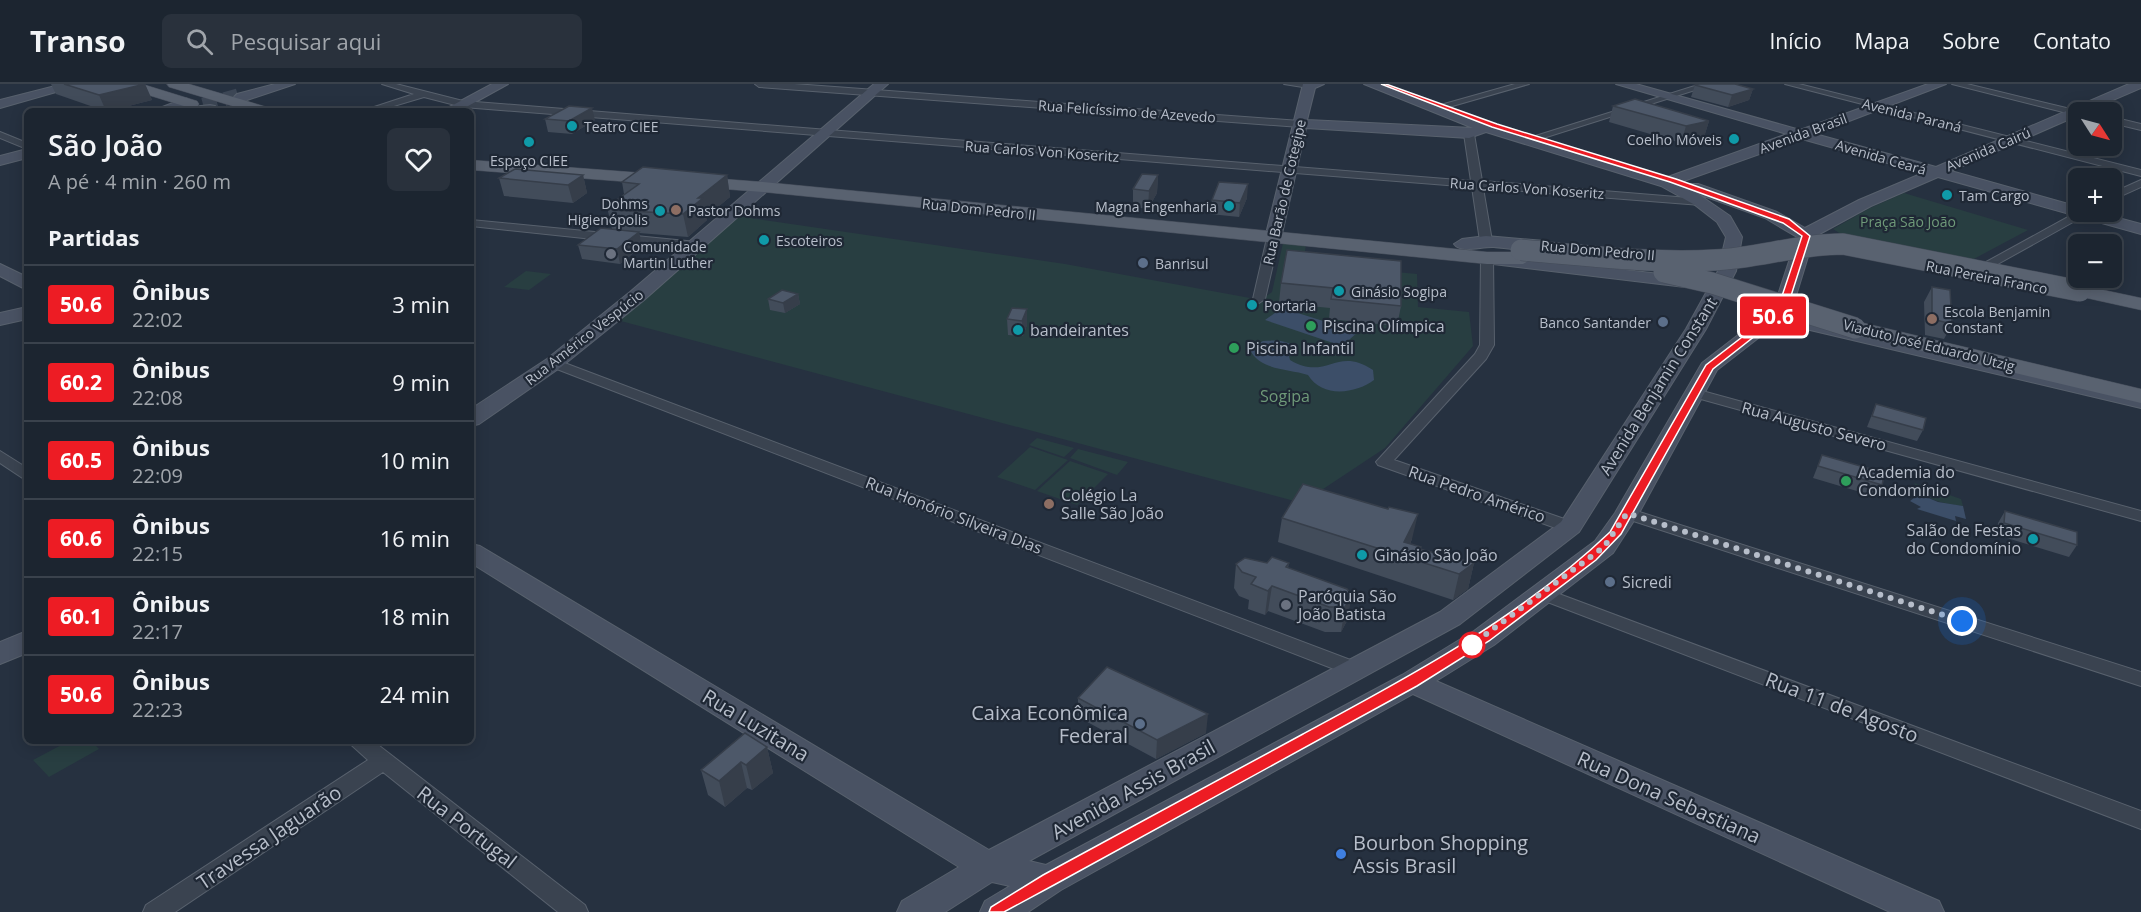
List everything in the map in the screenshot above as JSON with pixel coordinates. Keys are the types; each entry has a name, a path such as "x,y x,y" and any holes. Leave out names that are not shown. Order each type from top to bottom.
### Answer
{"main road":[{"path":"0,104 78,84"},
{"path":"128,84 179,108"},
{"path":"174,84 212,105"},
{"path":"212,105 264,84"},
{"path":"189,108 212,105 271,84"},
{"path":"239,96 281,84"},
{"path":"239,96 242,98 289,84"},
{"path":"455,108 502,84"},
{"path":"1370,84 1490,127 1669,182 1724,219 1734,237 1732,247"},
{"path":"1384,84 1490,127 1534,138 1771,215 1812,231 1779,309 1810,324 2137,395"},
{"name":"Avenida Ceará","path":"1622,84 2068,208"},
{"name":"Avenida Brasil","path":"1669,182 1940,84"},
{"name":"Rua Barão de Cotegipe","path":"1274,232 1300,123 1313,85"},
{"name":"Avenida Cairú","path":"2099,102 2133,86"},
{"name":"Rua Américo Vespúcio","path":"474,417 554,363 697,246 877,88"},
{"path":"239,96 260,108"},
{"name":"Avenida Cairú","path":"1812,231 1935,172 2068,116"},
{"name":"Rua Felicíssimo de Azevedo","path":"1300,123 1469,134 1490,127"},
{"path":"2,159 24,151"},
{"name":"Rua Dom Pedro II","path":"474,155 1522,254"},
{"name":"Rua Dom Pedro II","path":"474,165 767,184"},
{"name":"Avenida Ceará","path":"2118,222 2141,229"},
{"name":"Rua Pereira Franco","path":"1812,231 1983,267 2141,304"},
{"name":"Rua Dom Pedro II","path":"1274,232 1462,244 1522,254"},
{"name":"Rua Dom Pedro II","path":"1462,244 1686,282 1716,293"},
{"path":"1522,254 1680,262 1719,260 1811,244 1843,244 2141,304"},
{"name":"Rua Dom Pedro II","path":"1487,250 1686,256 1707,254 1732,247"},
{"name":"Avenida Benjamin Constant","path":"1354,669 1450,618 1570,526 1696,329 1727,271 1732,247"},
{"name":"Viaduto José Eduardo Utzig","path":"1522,254 1679,275 1814,317 2137,395"},
{"path":"1686,256 1697,270 1686,282"},
{"path":"0,269 24,283"},
{"name":"Avenida Benjamin Constant","path":"1412,682 1484,638 1604,547 1627,513 1709,367 1779,309"},
{"path":"0,319 24,314"},
{"name":"Rua Luzitana","path":"474,554 988,867 1048,880"},
{"path":"0,654 24,642"},
{"name":"Avenida Assis Brasil","path":"915,912 988,867 1354,669"},
{"path":"998,912 1048,880 1412,682"},
{"name":"Rua Dona Sebastiana","path":"1412,682 1926,912"}],"street":[{"name":"Rua Carlos Von Koseritz","path":"386,84 463,104 1701,202"},
{"name":"Rua Felicíssimo de Azevedo","path":"759,84 877,88 1300,123"},
{"path":"1288,84 1313,85"},
{"path":"1442,106 1525,84"},
{"path":"1534,138 1710,84"},
{"name":"Avenida Paraná","path":"1789,84 2141,172"},
{"path":"1956,84 2068,110"},
{"path":"377,108 424,94"},
{"path":"2122,122 2141,127"},
{"path":"1469,134 1487,250"},
{"path":"0,135 24,148"},
{"path":"2122,192 2141,183"},
{"path":"1983,267 2068,221"},
{"path":"474,224 697,246"},
{"name":"Rua Barão de Cotegipe","path":"1259,299 1274,232"},
{"name":"Rua Pereira Franco","path":"1839,237 1846,246 1860,252 2141,304"},
{"name":"Rua Pedro Américo","path":"1487,250 1487,345 1481,356 1384,462 1570,526"},
{"name":"Rua Honório Silveira Dias","path":"554,363 1354,669"},
{"name":"Rua Augusto Severo","path":"1695,393 2141,516"},
{"path":"0,456 24,475"},
{"path":"1627,513 2141,679"},
{"name":"Rua 11 de Agosto","path":"1543,594 2141,820"},
{"name":"Rua Portugal","path":"362,744 576,912"},
{"name":"Travessa Jaguarão","path":"155,912 383,761"}],"green space":[{"name":"Praça São João","path":"1904,193 2028,230 1970,261 1841,234 1833,229 1870,208"},
{"name":"Sogipa","path":"737,216 1065,264 1261,300 1272,292 1283,243 1306,245 1303,263 1417,274 1418,307 1469,312 1473,346 1385,448 1302,503 617,320"},
{"path":"526,271 551,274 529,290 504,287"},
{"path":"1037,438 1074,448 1064,457 1029,445"},
{"path":"1030,447 1068,460 1035,490 997,477"},
{"path":"1078,449 1128,462 1117,475 1070,458"},
{"path":"1070,461 1108,474 1077,505 1037,491"},
{"path":"1914,483 1961,499 1963,506 1929,497 1923,494"},
{"path":"63,744 94,744 99,749 49,777 33,760"}],"water":[{"name":"Piscina Olímpica","path":"1282,308 1358,332 1342,346 1265,320"},
{"path":"1263,341 1281,341 1293,345 1297,348 1298,353 1289,356 1290,360 1303,366 1323,366 1350,361 1360,363 1373,370 1374,380 1348,391 1330,390 1314,382 1308,375 1274,368 1259,361 1249,348"},
{"path":"1919,494 1938,502 1963,506 1966,519 1955,516 1956,521 1917,509 1921,507 1910,501"}],"building":[{"path":"64,84 145,84 99,95"},
{"path":"1735,84 1753,89 1732,95 1695,85"},
{"path":"1635,99 1709,121 1686,126 1613,106"},
{"path":"569,106 592,108 569,121 545,119"},
{"path":"643,167 727,175 698,198 703,198 683,214 613,210 615,208 607,207 639,184 622,182"},
{"path":"515,169 583,175 568,185 499,178"},
{"path":"1142,174 1158,175 1149,191 1133,189"},
{"path":"1219,182 1248,184 1240,203 1212,200"},
{"path":"601,228 639,232 617,249 578,245"},
{"path":"1287,250 1401,261 1401,306 1331,299 1333,288 1281,283"},
{"path":"1932,287 1950,290 1952,324 1932,319"},
{"path":"782,290 798,294 783,303 768,299"},
{"path":"1012,308 1027,309 1022,321 1007,319"},
{"path":"1876,404 1926,418 1923,430 1872,416"},
{"path":"1822,455 1885,473 1882,485 1818,466"},
{"path":"1303,484 1388,509 1389,507 1418,514 1404,542 1421,547 1420,549 1474,563 1459,574 1282,518"},
{"path":"2005,511 2077,532 2077,545 2004,523"},
{"path":"1272,557 1289,563 1286,567 1347,589 1352,596 1345,607 1329,607 1272,586 1268,591 1251,584 1256,577 1242,572 1236,564 1245,558 1267,563"},
{"path":"1107,667 1208,714 1157,740 1078,698"},
{"path":"745,733 767,747 746,765 741,762 719,781 701,770"}],"tunnel":[{"path":"193,108 243,94"}],"bus line":[{"name":"50.6","path":"998,912 1048,880 1412,682 1484,638 1592,557 1615,534 1709,367 1771,319 1786,299 1806,236 1786,221 1673,180 1494,125 1384,84"}],"place":[{"name":"Teatro CIEE","path":"572,126"},
{"name":"Coelho Móveis","path":"1734,139"},
{"name":"Espaço CIEE","path":"529,142"},
{"name":"Tam Cargo","path":"1947,195"},
{"name":"Magna Engenharia","path":"1229,206"},
{"name":"Pastor Dohms","path":"676,210"},
{"name":"Dohms Higienópolis","path":"660,211"},
{"name":"Escoteiros","path":"764,240"},
{"name":"Comunidade Martin Luther","path":"611,254"},
{"name":"Banrisul","path":"1143,263"},
{"name":"Ginásio Sogipa","path":"1339,291"},
{"name":"Portaria","path":"1252,305"},
{"name":"Escola Benjamin Constant","path":"1932,319"},
{"name":"Banco Santander","path":"1663,322"},
{"name":"Piscina Olímpica","path":"1311,326"},
{"name":"bandeirantes","path":"1018,330"},
{"name":"Piscina Infantil","path":"1234,348"},
{"name":"Academia do Condomínio","path":"1846,481"},
{"name":"Colégio La Salle São João","path":"1049,504"},
{"name":"Salão de Festas do Condomínio","path":"2033,539"},
{"name":"Ginásio São João","path":"1362,555"},
{"name":"Sicredi","path":"1610,582"},
{"name":"Paróquia São João Batista","path":"1286,605"},
{"name":"Caixa Econômica Federal","path":"1140,724"},
{"name":"Bourbon Shopping Assis Brasil","path":"1341,854"}],"route":[{"path":"1472,645 1466,649 1484,638 1604,547 1615,534 1627,513 1962,621"}]}
